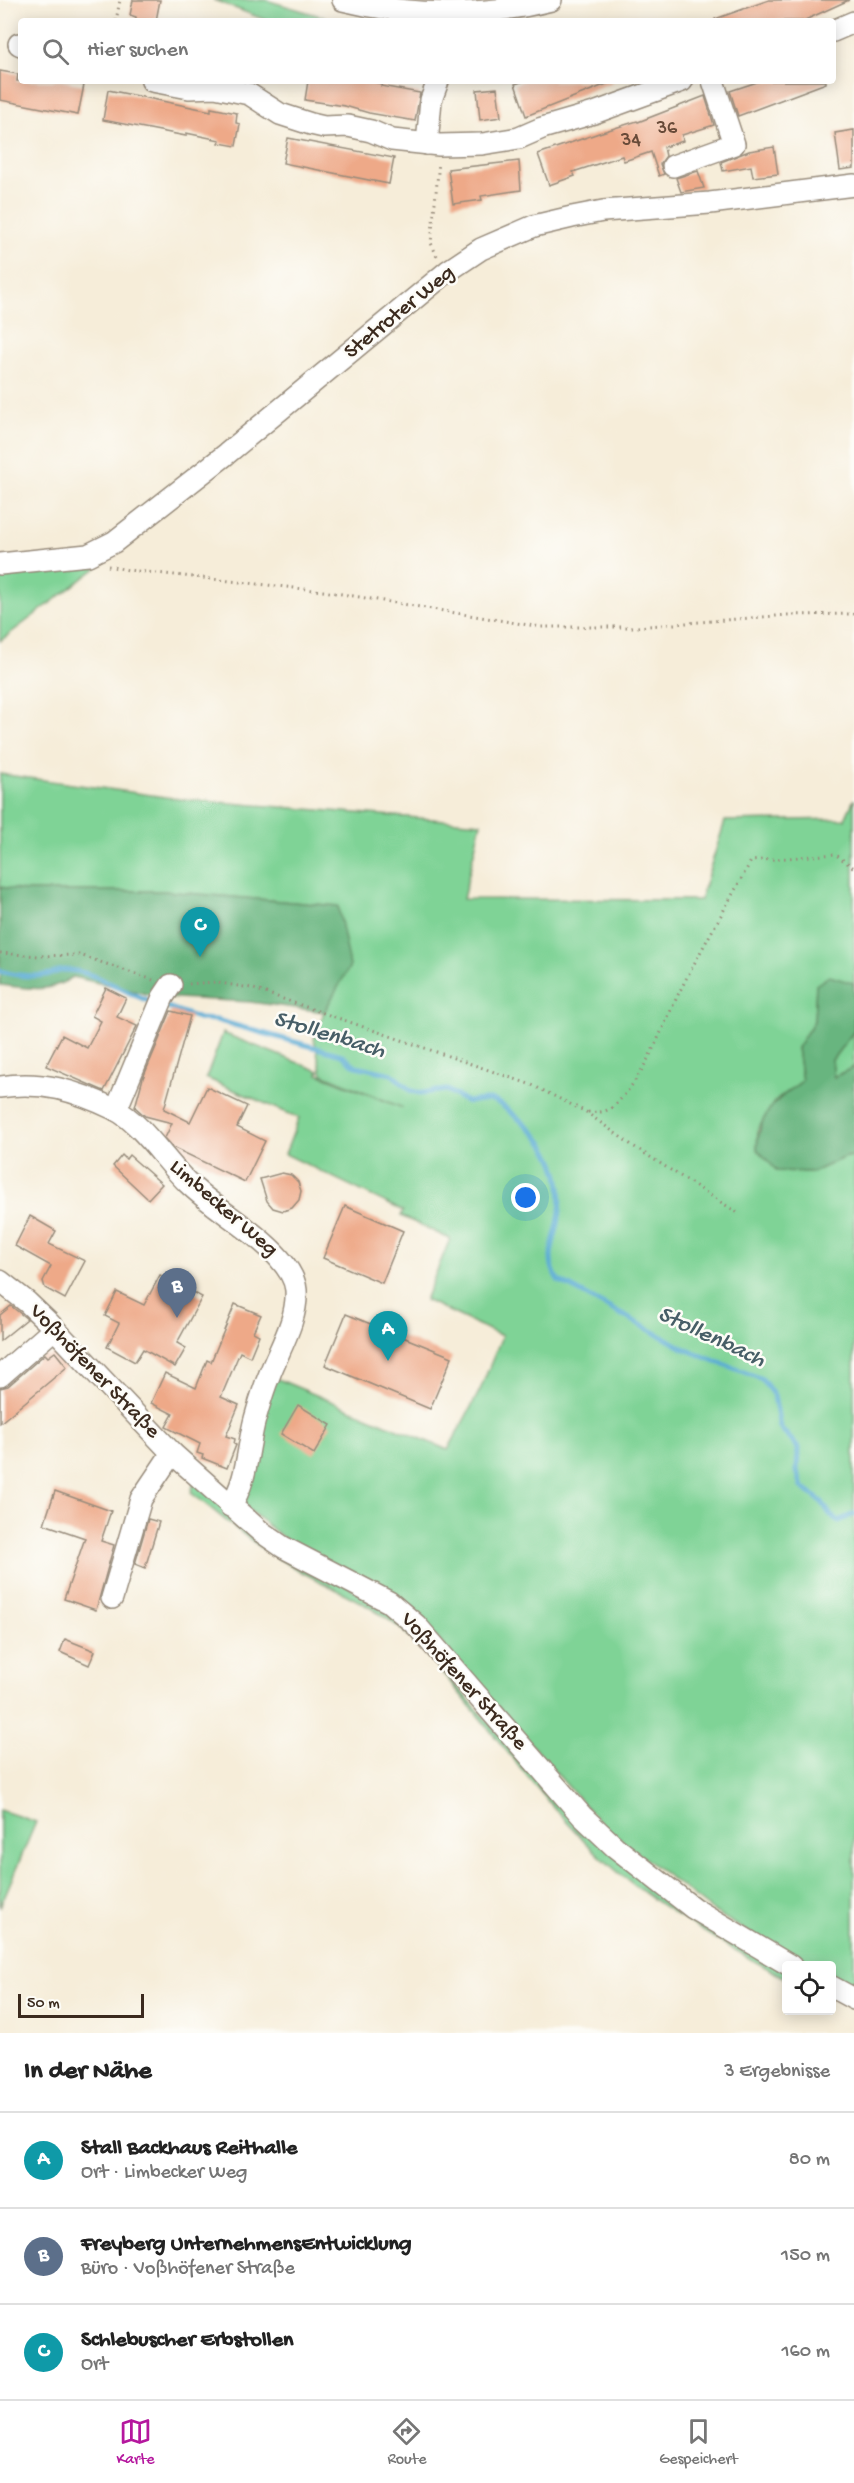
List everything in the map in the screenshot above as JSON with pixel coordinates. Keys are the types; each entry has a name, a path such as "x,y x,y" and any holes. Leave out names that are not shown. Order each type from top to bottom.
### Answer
{"street":[{"path":"343,0 402,11 496,16 551,0"},
{"path":"836,30 854,22"},
{"path":"168,84 189,88 215,87 249,94 280,114 311,124 324,127 348,126 371,131 392,140 433,144 482,144 519,138 542,128 594,113 674,84"},
{"path":"433,144 431,100 437,84"},
{"path":"673,166 731,147 734,144 714,84"},
{"name":"Stetroter Weg","path":"0,564 88,555 114,542 155,512 448,271 481,249 534,226 572,217 854,185"},
{"path":"116,1110 164,998"},
{"name":"Limbecker Weg","path":"0,1087 37,1084 56,1087 116,1110 133,1124 188,1183 280,1258 291,1274 296,1290 291,1325 264,1389 251,1434 239,1494 230,1506"},
{"name":"Voßhöfener Straße","path":"2,1286 27,1302 172,1453 230,1506 283,1547 388,1602 416,1625 582,1816 615,1847 693,1908 784,1961"},
{"path":"0,1376 54,1329"},
{"path":"112,1598 141,1499 172,1453"},
{"path":"836,1990 854,2000"}],"path":[{"path":"117,18 120,0"},
{"path":"433,144 439,166 431,243 448,271"},
{"path":"88,555 100,563 128,570 323,591 541,627 636,627 788,615 854,614"},
{"path":"586,1112 601,1113 610,1109 629,1089 657,1042 684,983 751,861 835,854 854,868"},
{"path":"0,953 38,956 80,955 126,973 164,998 213,982 251,988 532,1085 586,1112 633,1146 738,1214"}],"green space":[{"path":"214,0 266,0 327,18 260,18"},
{"path":"74,562 98,567 0,641 0,569"},
{"path":"0,774 180,799 481,823 463,899 700,900 725,821 845,819 854,799 854,987 853,983 816,985 814,1021 797,1048 802,1081 774,1102 758,1129 757,1149 778,1171 813,1172 845,1157 854,1156 854,1993 836,1982 836,1961 799,1961 713,1911 603,1826 436,1637 287,1541 244,1506 273,1377 448,1450 480,1390 502,1336 425,1300 450,1239 401,1216 403,1211 285,1154 299,1118 206,1078 223,1033 319,1071 318,1074 403,1108 322,1074 314,1039 324,1012 349,966 338,906 163,891 25,891 0,887"},
{"path":"0,887 25,891 163,891 338,906 350,966 324,1012 250,1002 159,997 73,977 55,986 38,989 0,985"},
{"path":"829,976 853,983 854,987 854,1031 832,1060 834,1077 854,1067 854,1156 845,1157 813,1172 777,1171 757,1149 758,1136 770,1109 783,1095 802,1081 797,1048 814,1021 816,985"},
{"path":"854,1031 854,1067 833,1077 832,1060"},
{"path":"194,1483 397,1619 563,1806 782,1968 782,1977 666,1908 601,1857 562,1817 438,1667 407,1634 379,1613 273,1555 191,1493"},
{"path":"0,1810 36,1822 0,1907"}],"building":[{"path":"133,0 160,0 157,18 136,18 130,15"},
{"path":"769,0 849,0 810,18 718,18"},
{"path":"0,71 18,74 18,84 84,85 78,115 0,100"},
{"path":"308,84 382,84 381,86 420,93 415,121 305,100"},
{"path":"515,84 607,84 526,116"},
{"path":"751,84 823,84 738,116 730,91"},
{"path":"497,88 501,117 480,120 477,90"},
{"path":"108,90 211,111 211,108 237,113 236,123 240,124 236,146 186,133 186,136 103,120"},
{"path":"705,96 714,125 682,135 683,141 664,147 666,156 660,164 664,174 659,176 651,152 624,161 622,156 573,172 575,176 549,185 538,154 638,122"},
{"path":"854,130 854,168 840,170 835,133"},
{"path":"288,138 394,158 389,184 283,163"},
{"path":"774,147 778,174 753,177 751,166 723,171 721,162 749,151"},
{"path":"519,161 521,190 481,196 482,200 453,204 448,169"},
{"path":"698,171 704,188 681,192 676,178"},
{"path":"106,988 126,998 117,1017 137,1026 104,1091 46,1066 62,1035 87,1048 101,1021 92,1016"},
{"path":"171,1011 190,1016 164,1109 190,1122 207,1087 247,1106 237,1127 265,1141 245,1182 174,1148 165,1138 172,1123 145,1116 135,1107 143,1078"},
{"path":"122,1155 126,1159 129,1155 162,1184 148,1199 113,1166"},
{"path":"282,1173 291,1175 298,1182 301,1191 299,1200 292,1208 283,1211 273,1208 267,1201 260,1179"},
{"path":"345,1206 403,1231 382,1283 323,1258"},
{"path":"30,1216 56,1231 49,1244 85,1261 65,1299 45,1288 43,1281 51,1266 15,1246"},
{"path":"160,1275 202,1297 177,1343 186,1348 175,1367 143,1349 135,1362 107,1347 119,1323 105,1316 117,1292 144,1305"},
{"path":"235,1304 261,1315 253,1332 259,1335 250,1357 240,1352 221,1397 239,1405 226,1436 235,1439 234,1444 236,1445 227,1468 202,1458 203,1455 197,1453 200,1444 166,1427 173,1414 151,1403 165,1373 196,1388 207,1360 211,1362"},
{"path":"11,1306 27,1319 0,1341 0,1315"},
{"path":"346,1314 452,1357 430,1409 325,1365"},
{"path":"55,1352 67,1367 0,1423 0,1388 8,1386 45,1354 48,1357"},
{"path":"298,1405 331,1425 314,1454 281,1434"},
{"path":"55,1491 111,1511 101,1541 114,1545 96,1610 64,1599 85,1538 44,1524"},
{"path":"148,1519 159,1522 145,1568 135,1564"},
{"path":"65,1639 95,1651 89,1665 60,1652"}],"waterway":[{"name":"Stollenbach","path":"0,971 31,976 51,974 62,970 76,971 100,978 156,1003"},
{"name":"Stollenbach","path":"165,1006 200,1019 216,1020 342,1055 356,1066 392,1074 411,1091 421,1093 447,1090 467,1102 491,1100 500,1104 531,1129 549,1152 555,1165 561,1193 551,1259 558,1280 687,1350 762,1379 774,1396 780,1427 798,1448 797,1471 802,1487 822,1502 831,1516 839,1521 854,1514"}],"place":[{"name":"Schlebuscher Erbstollen","path":"200,957"},
{"name":"Freyberg UnternehmensEntwicklung","path":"177,1318"},
{"name":"Stall Backhaus Reithalle","path":"388,1361"}]}
